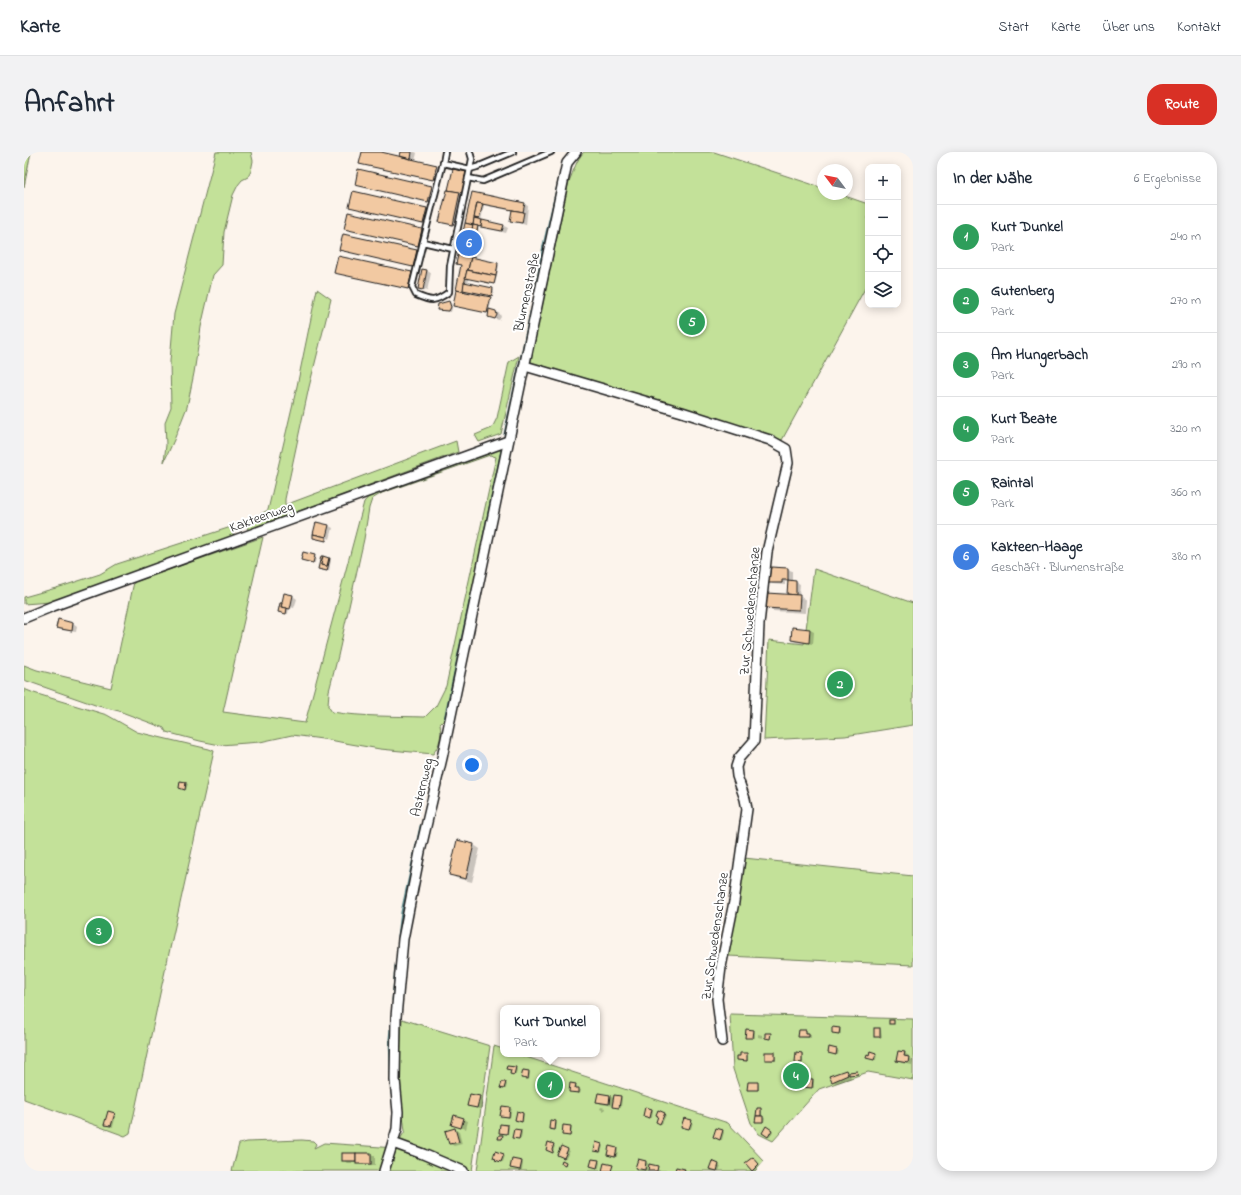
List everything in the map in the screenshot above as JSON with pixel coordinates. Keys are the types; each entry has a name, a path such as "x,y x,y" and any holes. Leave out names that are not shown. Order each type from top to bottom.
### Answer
{"street":[{"name":"Blumenstraße","path":"508,441 567,162 576,152"},
{"name":"Zur Schwedenschanze","path":"525,366 682,412 770,440 786,449 788,463 767,552 759,624 754,741 739,758 736,767 737,776 746,799 747,809 734,902 721,967 717,999 722,1041"},
{"name":"Kakteenweg","path":"24,618 508,441"},
{"name":"Asternweg","path":"384,1171 397,1129 398,1112 395,1080 396,1017 403,939 420,852 442,758 508,441"},
{"path":"393,1143 463,1171"}],"lane":[{"path":"445,152 412,287 416,295 426,300 438,300 449,292 450,266 472,159 470,152"},
{"path":"443,163 470,169 513,152"},
{"path":"468,178 483,181 551,152"},
{"path":"423,242 453,249"}],"green space":[{"path":"24,152 31,152 24,187"},
{"path":"216,152 251,152 253,161 248,177 242,180 233,195 224,232 222,265 213,275 201,327 187,407 164,462 166,445 165,422 171,407 170,361 174,314"},
{"path":"584,152 714,152 817,186 817,200 853,199 865,203 865,288 782,440 530,362 569,181 581,155"},
{"path":"317,289 331,299 309,387 285,505 456,441 458,452 248,530 246,522 268,510 297,386"},
{"path":"519,356 501,434 479,442 475,435 492,428 497,418 509,362"},
{"path":"496,448 501,449 503,452 491,500 444,720 440,724 440,740 433,754 380,749 292,735 260,742 220,745 166,732 164,728 119,711 98,706 24,680 24,665 37,670 111,688 134,582 263,537 223,712 305,723 364,502 371,494","holes":["490,455 496,457 446,686 436,706 425,717 367,716 332,712 328,706 329,691 372,499 382,493"]},
{"path":"231,527 234,537 50,602 24,604 24,597 100,574 117,564"},
{"path":"814,569 913,603 913,725 845,736 764,740 769,640 804,644"},
{"path":"24,689 107,715 137,732 214,751 130,1133 125,1136 24,1099"},
{"path":"744,858 913,876 913,965 728,956"},
{"path":"730,1014 913,1019 913,1080 868,1072 819,1089 773,1141 759,1134 751,1123 733,1069"},
{"path":"402,1019 490,1046 472,1171 232,1171 239,1144 247,1142 302,1140 313,1141 316,1144 314,1148 324,1143 395,1148 405,1131 399,1084"},
{"path":"494,1046 500,1048 500,1057 526,1057 728,1123 764,1161 755,1171 477,1171"}],"building":[{"path":"362,152 381,152 437,165 433,180 359,164"},
{"path":"401,152 412,152 411,159 400,156"},
{"path":"358,169 432,186 428,202 355,185"},
{"path":"453,169 467,172 462,193 448,190"},
{"path":"447,190 460,192 453,225 439,222"},
{"path":"353,191 427,208 423,224 349,207"},
{"path":"472,192 525,203 523,212 477,203 473,225 465,223"},
{"path":"477,203 483,204 479,219 474,218"},
{"path":"512,210 524,212 522,223 510,221"},
{"path":"348,212 422,229 418,246 344,229"},
{"path":"474,218 482,220 481,227 473,225"},
{"path":"482,220 504,225 502,231 481,227"},
{"path":"465,223 473,225 466,256 458,255"},
{"path":"473,225 478,226 471,257 466,256"},
{"path":"343,234 417,250 413,267 339,250"},
{"path":"458,255 471,257 463,291 456,290 461,265 456,264"},
{"path":"338,256 412,272 408,289 334,273"},
{"path":"471,257 498,263 496,276 468,270"},
{"path":"422,269 427,270 423,290 418,289"},
{"path":"467,270 496,276 494,284 465,278"},
{"path":"464,282 493,288 492,296 463,290"},
{"path":"456,290 491,297 487,313 453,306"},
{"path":"449,301 451,307 449,311 437,310 438,304"},
{"path":"489,309 496,311 497,315 495,319 488,317"},
{"path":"316,522 329,525 326,537 313,534"},
{"path":"313,534 326,537 326,541 313,538"},
{"path":"303,552 315,555 313,563 301,560"},
{"path":"321,556 323,556 321,565 327,566 330,558 327,571 318,569"},
{"path":"323,556 329,558 327,566 321,565"},
{"path":"771,567 788,568 788,580 782,580 782,583 768,583"},
{"path":"788,580 796,581 796,595 787,594"},
{"path":"284,593 293,595 290,609 281,607"},
{"path":"766,593 800,595 799,610 765,608"},
{"path":"280,603 282,603 281,607 287,608 286,614 278,612"},
{"path":"58,619 73,623 72,631 56,628"},
{"path":"792,627 810,629 809,643 791,640"},
{"path":"180,781 186,782 185,790 179,788"},
{"path":"457,840 474,844 466,879 449,875"},
{"path":"889,1020 894,1020 894,1024 889,1024"},
{"path":"832,1027 840,1028 839,1034 832,1033"},
{"path":"874,1028 880,1028 880,1037 874,1037"},
{"path":"746,1029 754,1030 753,1038 745,1038"},
{"path":"799,1030 806,1030 806,1033 809,1033 809,1037 798,1037"},
{"path":"765,1033 771,1033 770,1039 765,1038"},
{"path":"829,1047 837,1049 836,1055 828,1053"},
{"path":"870,1051 876,1053 874,1060 866,1058"},
{"path":"898,1051 905,1052 904,1056 909,1057 908,1063 896,1061"},
{"path":"765,1052 775,1052 775,1060 765,1060"},
{"path":"796,1052 802,1053 802,1063 795,1062"},
{"path":"740,1053 747,1053 747,1061 737,1060 737,1056 740,1056"},
{"path":"507,1066 516,1067 514,1075 510,1074 511,1070 506,1069"},
{"path":"523,1070 529,1071 528,1079 521,1078"},
{"path":"846,1070 848,1075 832,1082 829,1076"},
{"path":"857,1071 858,1074 849,1075 849,1072"},
{"path":"554,1079 562,1081 560,1090 553,1089"},
{"path":"803,1079 813,1079 812,1088 803,1087"},
{"path":"502,1082 506,1082 504,1089 500,1088"},
{"path":"748,1082 758,1082 758,1090 747,1090"},
{"path":"570,1083 576,1084 575,1088 579,1088 579,1093 569,1092"},
{"path":"598,1093 610,1095 609,1104 596,1102"},
{"path":"470,1094 480,1096 477,1108 467,1106"},
{"path":"614,1095 621,1096 619,1108 612,1107"},
{"path":"502,1106 510,1107 509,1117 500,1116"},
{"path":"645,1107 652,1109 650,1118 643,1116"},
{"path":"757,1108 761,1108 761,1116 756,1116"},
{"path":"658,1110 665,1113 660,1124 656,1122"},
{"path":"108,1111 115,1113 111,1126 104,1125"},
{"path":"517,1111 523,1113 522,1122 515,1120"},
{"path":"454,1115 464,1118 461,1128 451,1125"},
{"path":"756,1116 763,1116 763,1122 755,1122"},
{"path":"684,1118 692,1120 689,1129 681,1127"},
{"path":"550,1120 556,1121 555,1130 549,1129"},
{"path":"500,1124 508,1125 507,1134 499,1133"},
{"path":"563,1125 571,1126 570,1136 562,1135"},
{"path":"766,1126 772,1130 768,1137 762,1133"},
{"path":"455,1128 459,1142 449,1144 445,1131"},
{"path":"716,1128 723,1130 720,1140 713,1137"},
{"path":"514,1129 521,1130 519,1139 512,1138"},
{"path":"499,1135 503,1135 502,1139 498,1139"},
{"path":"548,1142 554,1144 552,1150 553,1153 546,1150"},
{"path":"596,1142 602,1144 600,1152 594,1151"},
{"path":"561,1146 568,1149 564,1158 557,1155"},
{"path":"609,1146 617,1148 615,1157 607,1155"},
{"path":"495,1151 504,1154 501,1162 493,1158"},
{"path":"342,1153 356,1153 356,1161 342,1161"},
{"path":"356,1153 371,1153 371,1164 356,1164"},
{"path":"753,1157 759,1164 752,1171 745,1163"},
{"path":"512,1159 522,1161 520,1170 510,1168"},
{"path":"592,1159 599,1160 597,1168 590,1166"},
{"path":"638,1159 646,1161 645,1170 635,1168"},
{"path":"562,1160 566,1162 565,1165 561,1163"},
{"path":"712,1161 719,1164 717,1171 709,1169"},
{"path":"604,1163 613,1165 611,1171 602,1171"},
{"path":"649,1164 658,1166 657,1171 648,1171"},
{"path":"676,1167 685,1169 684,1171 675,1171"}],"waterway":[{"path":"536,289 544,245 559,181"},
{"path":"505,434 531,312"},
{"path":"483,541 502,450"},
{"path":"445,719 471,597"},
{"path":"399,936 402,912 421,826"},
{"path":"393,1000 396,966"},
{"path":"392,1018 390,1039 392,1094"}],"place":[{"name":"Kakteen-Haage","path":"469,243"},
{"name":"Raintal","path":"692,322"},
{"name":"Gutenberg","path":"840,684"},
{"name":"Am Hungerbach","path":"99,931"},
{"name":"Kurt Beate","path":"796,1076"},
{"name":"Kurt Dunkel","path":"550,1085"}]}
